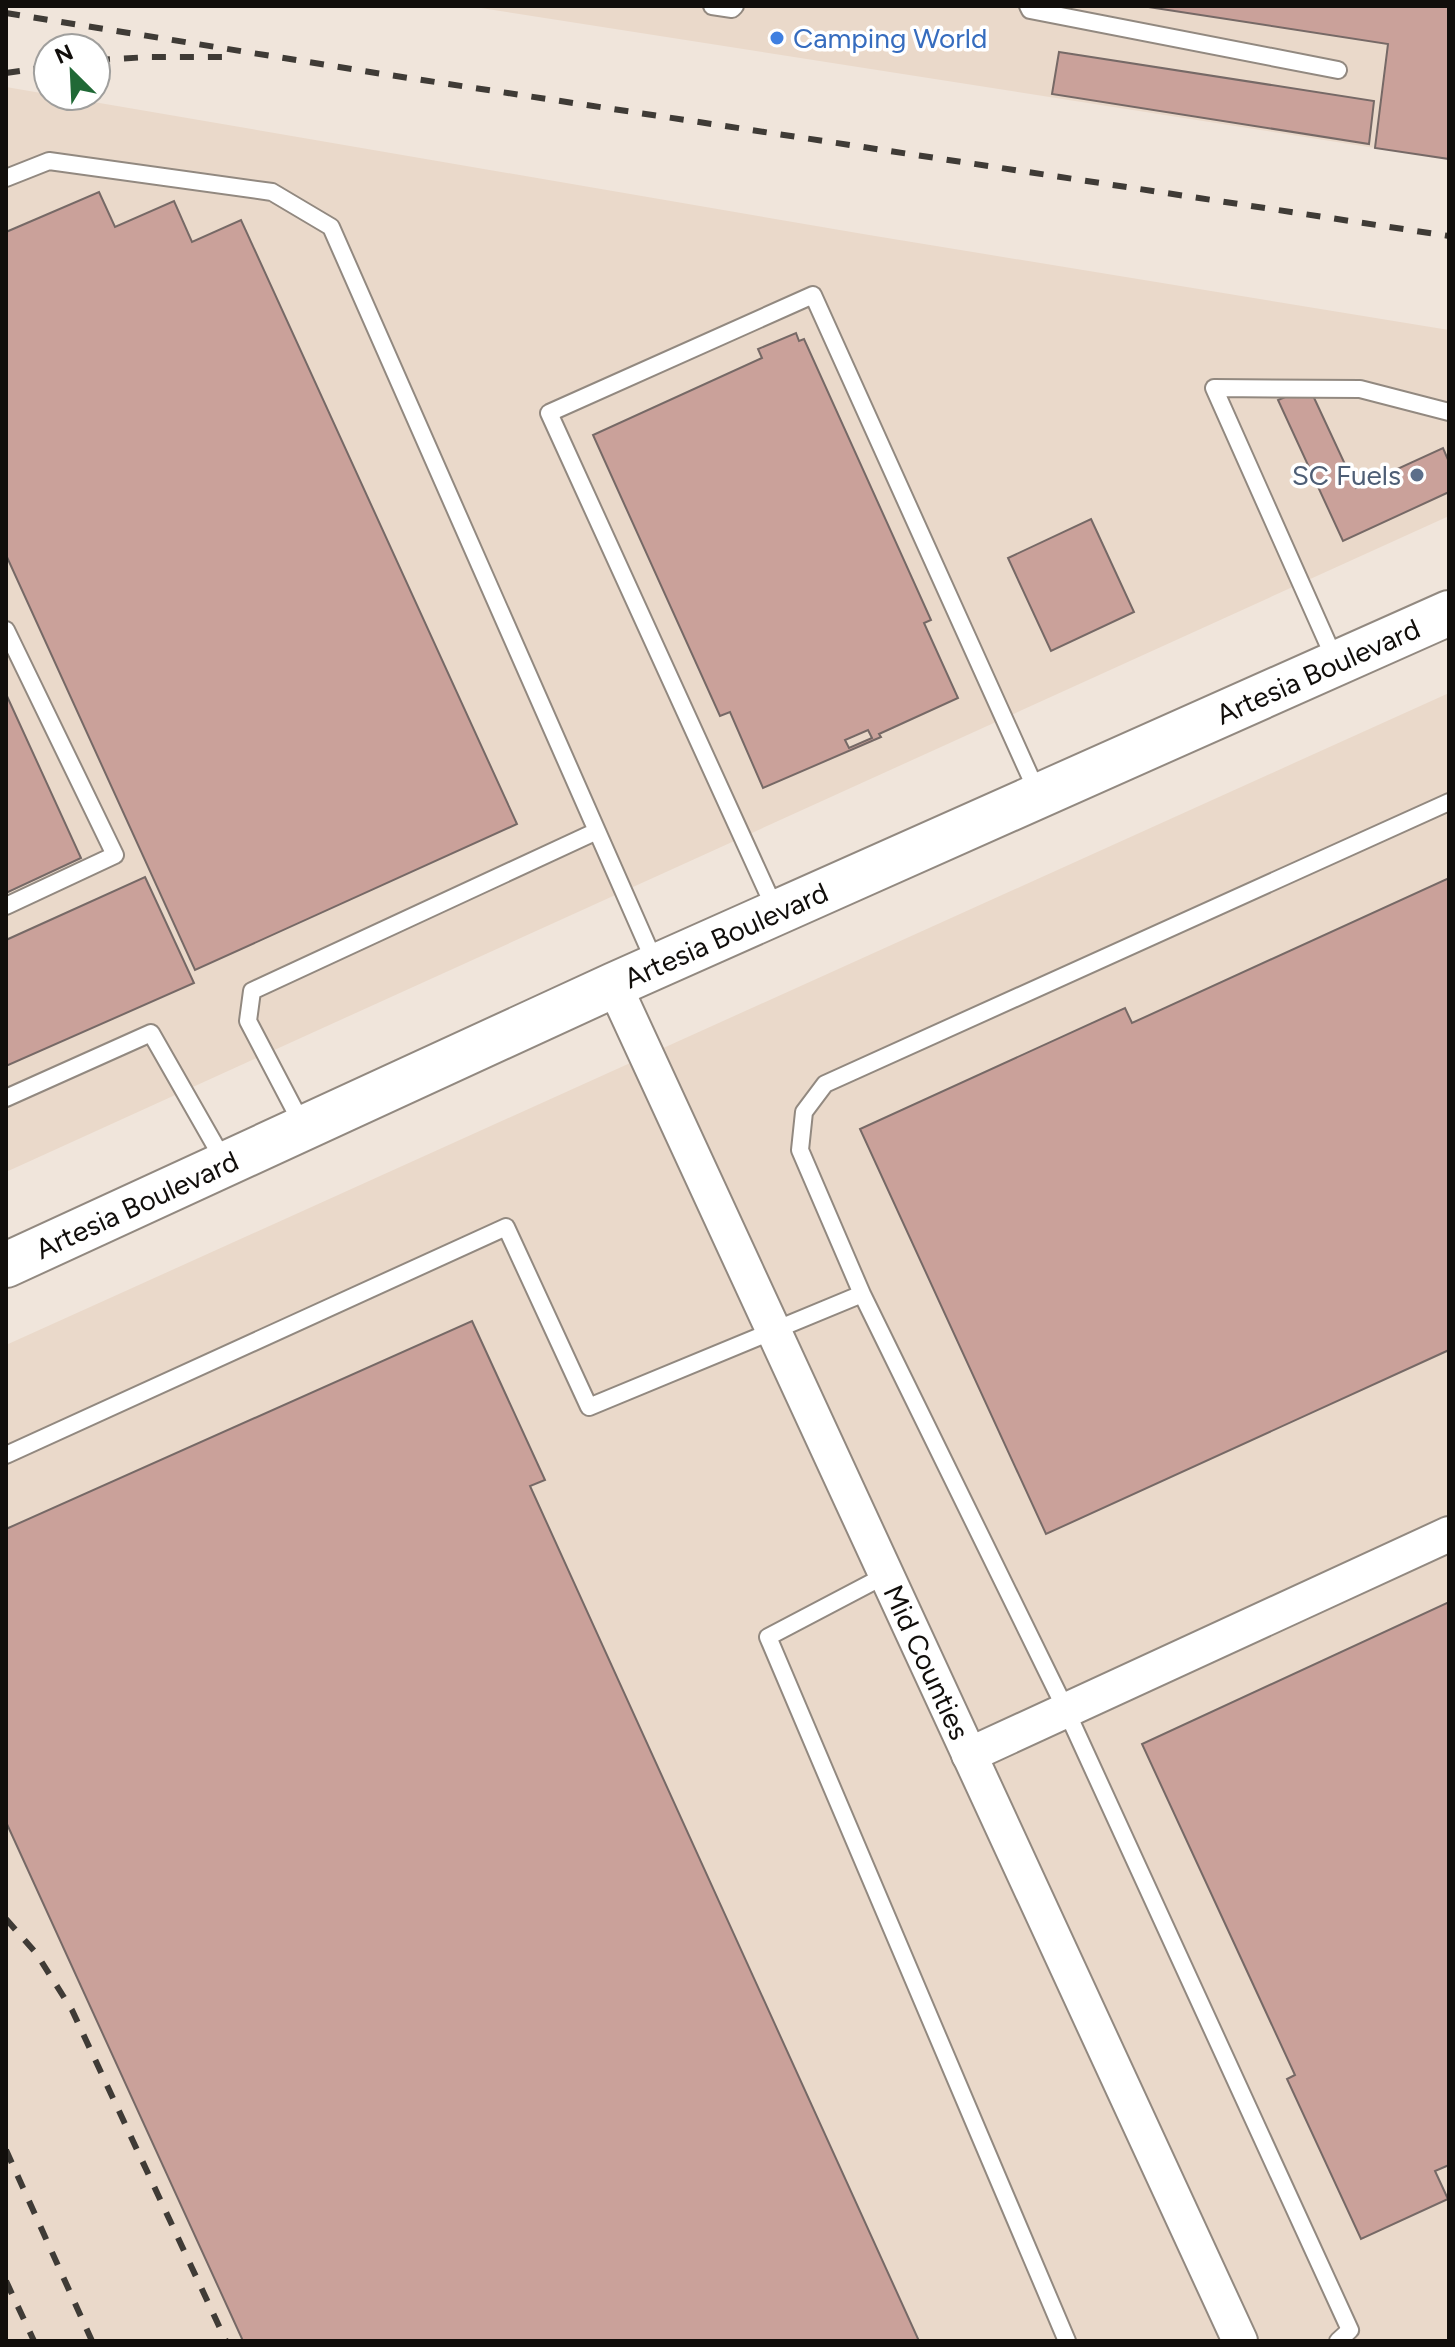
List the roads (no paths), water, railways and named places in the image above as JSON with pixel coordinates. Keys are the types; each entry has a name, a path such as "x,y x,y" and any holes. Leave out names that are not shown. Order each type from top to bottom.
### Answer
{"main road":[{"name":"Artesia Boulevard","path":"6,1265 656,966 1449,613"}],"street":[{"name":"Mid Counties","path":"614,985 1240,2341"},
{"path":"969,1755 1449,1534"}],"lane":[{"path":"712,6 732,9 735,6"},
{"path":"1028,6 1030,10 1338,70"},
{"path":"6,178 49,161 272,192 331,227 656,966"},
{"path":"776,913 549,413 813,295 1039,796"},
{"path":"1337,663 1214,388 1360,389 1449,412"},
{"path":"6,630 115,855 6,906"},
{"path":"1338,2341 1350,2330 1066,1710 862,1294 800,1150 804,1112 825,1084 1449,802"},
{"path":"304,1128 248,1021 252,991 597,831"},
{"path":"6,1098 151,1033 226,1164"},
{"path":"6,1455 506,1227 589,1407 862,1294"},
{"path":"886,1575 768,1637 1067,2341"}],"railway":[{"path":"6,13 376,73 1449,236"},
{"path":"112,59 225,57"},
{"path":"6,73 32,69"},
{"path":"6,1919 36,1953 72,2010 226,2341"},
{"path":"6,2150 92,2341"},
{"path":"6,2281 34,2341"}],"place":[{"name":"Camping World","path":"777,38"},
{"name":"SC Fuels","path":"1417,475"}]}
